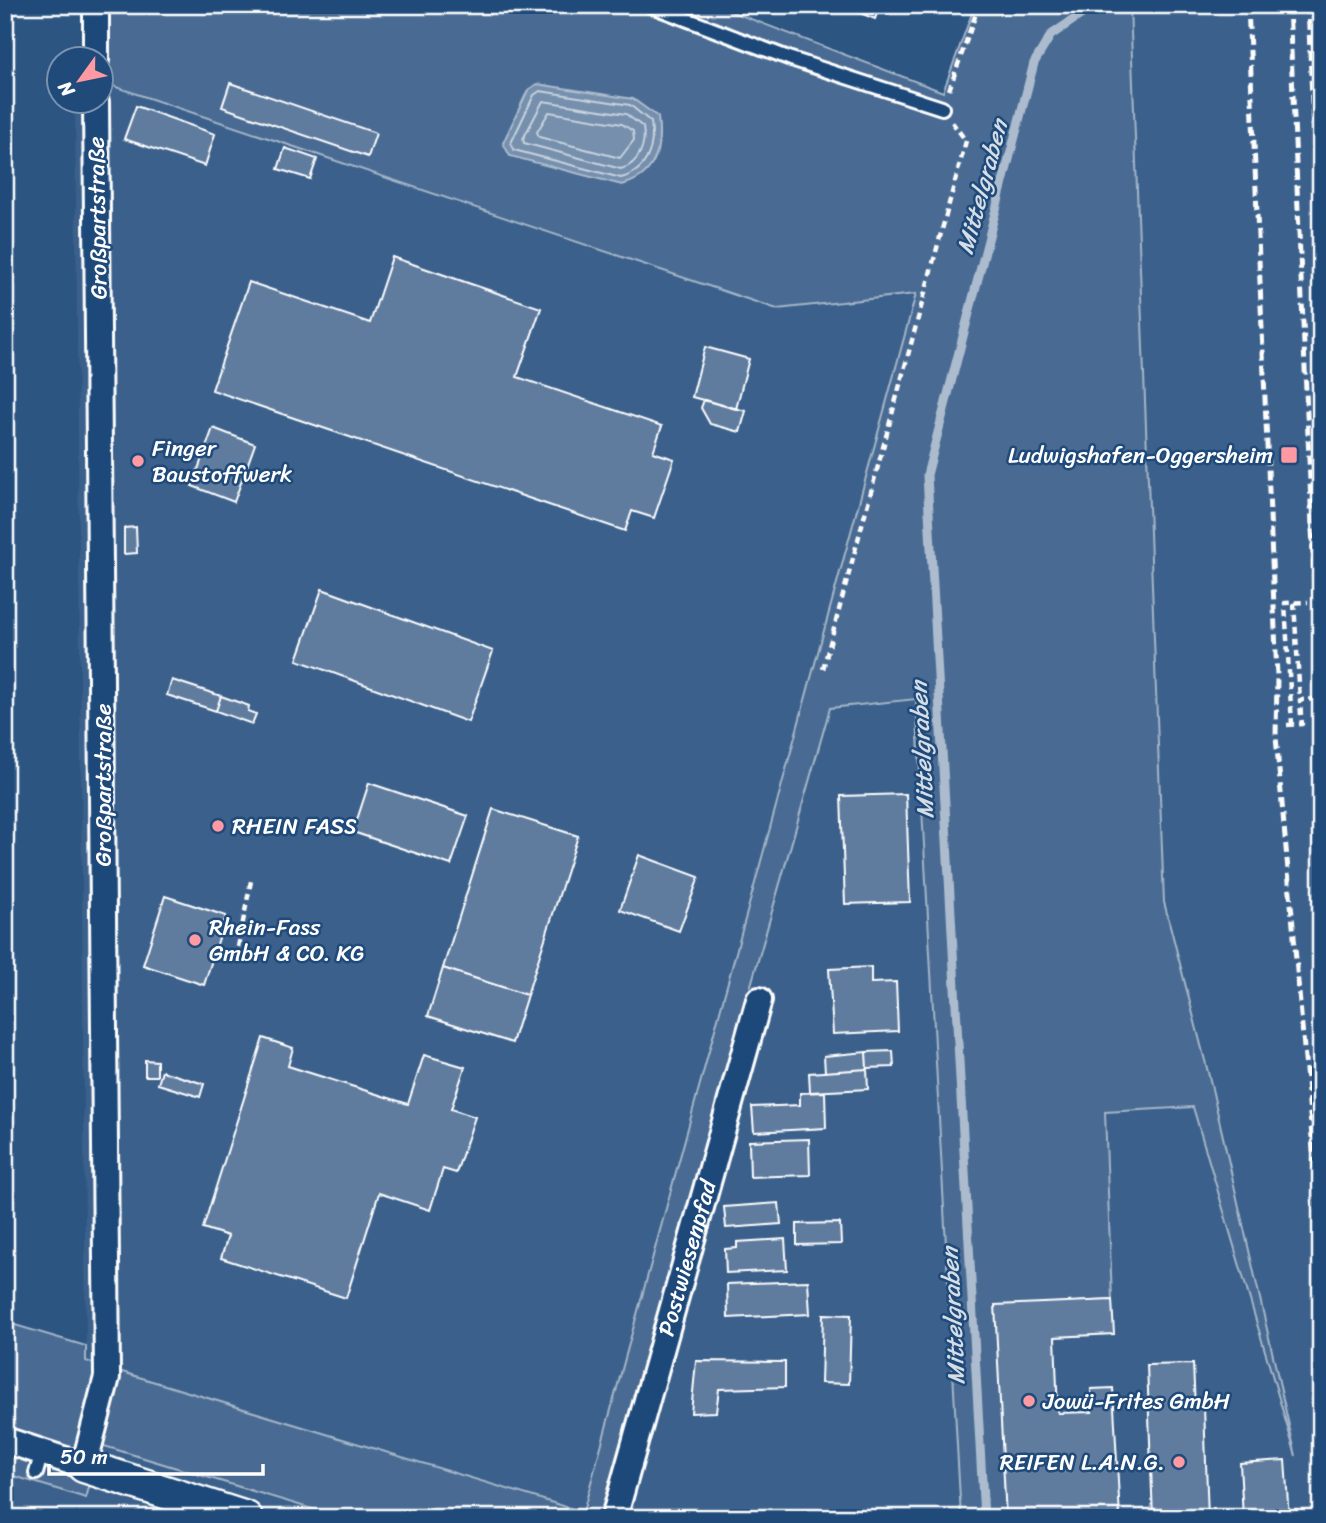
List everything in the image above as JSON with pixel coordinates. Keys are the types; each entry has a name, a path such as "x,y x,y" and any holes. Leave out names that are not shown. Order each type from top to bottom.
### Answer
{"street":[{"path":"96,5 96,46"},
{"name":"Großpartstraße","path":"84,1466 107,1377 96,116"},
{"name":"Postwiesenpfad","path":"614,1518 759,1000"},
{"path":"5,1440 39,1463 84,1466 246,1518"}],"lane":[{"path":"649,5 791,58 942,108"}],"path":[{"path":"822,669 966,141 942,108 979,5"},
{"path":"1294,603 1302,724 1290,725 1285,603 1308,602"},
{"path":"1300,700 1321,699"},
{"path":"238,947 251,881"}],"shaded area":[{"path":"106,5 714,5 943,92 975,5 1130,5 1164,902 1210,1080 1296,1456 1193,1107 1105,1112 1112,1300 996,1306 1006,1518 961,1518 916,699 830,708 599,1518 342,1518 101,1445 86,1498 14,1476 11,1504 5,1504 5,1322 86,1346 86,1361 583,1512 916,294 777,309 116,87 116,46 107,46"},
{"path":"1130,5 1321,5 1321,1518 1006,1518 995,1306 1112,1300 1104,1112 1193,1107 1292,1440 1210,1080 1164,902"},
{"path":"116,87 777,309 917,294 583,1513 86,1360 75,116 116,116"},
{"path":"916,699 961,1518 599,1518 830,708"},
{"path":"101,1445 342,1518 5,1518 5,1473"}],"water":[{"path":"537,84 633,99 658,117 659,140 649,168 643,175 622,185 510,156 503,143 528,90"}],"building":[{"path":"840,5 880,5 875,19"},
{"path":"230,83 376,133 368,157 222,107"},
{"path":"136,106 215,134 205,166 124,139"},
{"path":"285,148 317,159 310,179 278,169"},
{"path":"392,257 541,308 517,377 662,426 653,452 674,459 654,518 632,511 625,531 212,390 249,282 370,323"},
{"path":"705,347 749,359 736,409 692,397"},
{"path":"704,400 746,411 740,432 710,424 701,408"},
{"path":"213,428 255,444 234,502 192,486"},
{"path":"136,527 137,553 124,554 124,528"},
{"path":"322,589 493,651 468,722 297,660"},
{"path":"172,680 221,696 216,711 167,695"},
{"path":"221,696 249,706 248,711 256,714 252,724 216,711"},
{"path":"369,783 468,816 451,865 353,832"},
{"path":"906,794 910,902 845,904 841,796"},
{"path":"493,809 578,836 527,995 443,968"},
{"path":"639,855 699,877 679,931 620,910"},
{"path":"165,896 226,916 204,985 143,965"},
{"path":"871,967 871,983 896,982 898,1031 833,1034 829,969"},
{"path":"443,968 527,995 512,1043 428,1016"},
{"path":"263,1038 293,1048 288,1066 408,1104 424,1055 465,1067 451,1109 475,1117 456,1173 443,1169 430,1210 379,1193 346,1298 221,1258 228,1236 203,1228"},
{"path":"893,1051 894,1067 867,1068 866,1052"},
{"path":"866,1052 867,1069 825,1072 824,1056"},
{"path":"145,1060 157,1061 157,1076 145,1076"},
{"path":"867,1069 868,1089 810,1092 809,1073"},
{"path":"162,1071 204,1084 200,1097 158,1084"},
{"path":"825,1092 826,1128 754,1132 752,1107 800,1105 800,1093"},
{"path":"809,1139 810,1175 750,1177 749,1141"},
{"path":"779,1203 781,1224 726,1228 724,1207"},
{"path":"840,1223 841,1244 797,1245 797,1224"},
{"path":"785,1239 787,1270 726,1273 725,1249 737,1248 737,1242"},
{"path":"808,1281 810,1314 728,1318 727,1284"},
{"name":"Jowü-Frites GmbH","path":"1112,1300 1114,1334 1055,1337 1058,1413 1092,1412 1091,1389 1113,1388 1120,1518 1006,1518 995,1305"},
{"path":"823,1314 851,1315 849,1384 821,1383"},
{"path":"696,1361 785,1362 785,1387 719,1389 716,1412 691,1413"},
{"name":"REIFEN L.A.N.G.","path":"1193,1364 1195,1407 1204,1407 1208,1518 1153,1518 1147,1365"},
{"path":"1285,1460 1289,1518 1243,1518 1240,1463"}],"waterway":[{"name":"Mittelgraben","path":"984,1518 927,475 1034,63 1051,35 1082,14"}],"railway":[{"path":"1248,5 1277,676 1276,737 1321,1237"},
{"path":"1289,5 1321,731"},
{"path":"1308,5 1321,309"}],"place":[{"name":"Ludwigshafen-Oggersheim","path":"1289,455"},
{"name":"Finger Baustoffwerk","path":"138,461"},
{"name":"RHEIN FASS","path":"218,826"},
{"name":"Rhein-Fass GmbH & CO. KG","path":"195,940"},
{"name":"Jowü-Frites GmbH","path":"1029,1401"},
{"name":"REIFEN L.A.N.G.","path":"1179,1462"}]}
